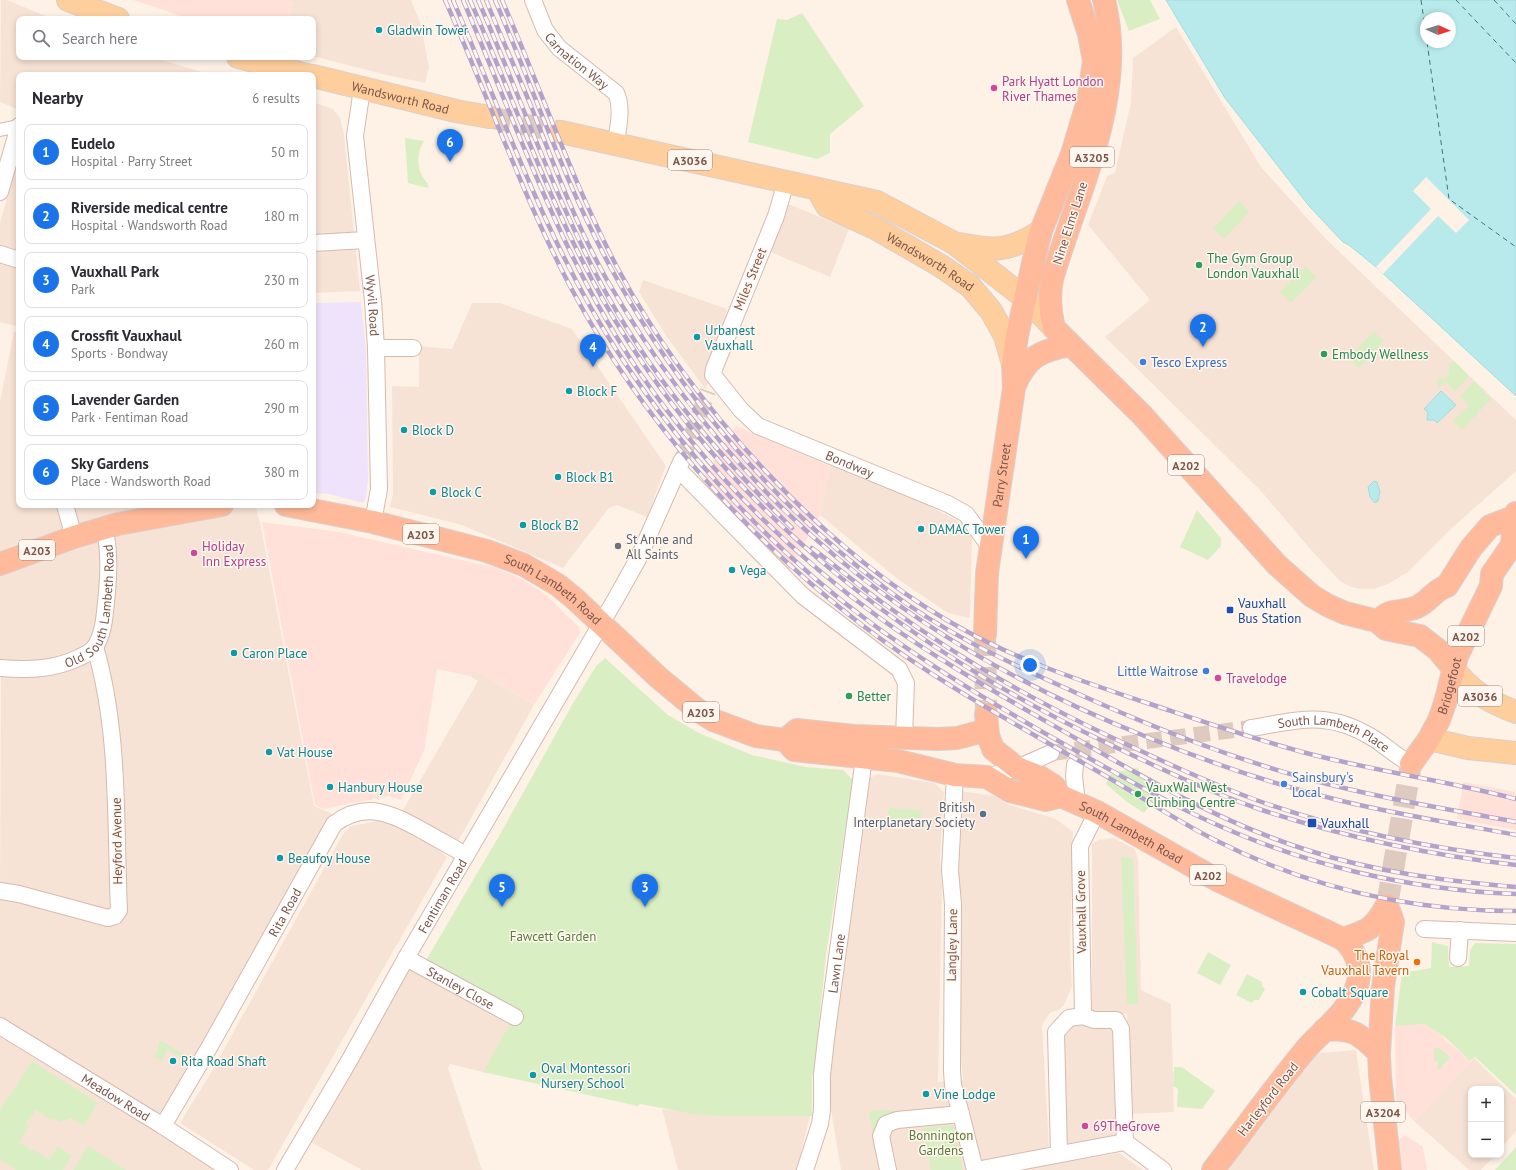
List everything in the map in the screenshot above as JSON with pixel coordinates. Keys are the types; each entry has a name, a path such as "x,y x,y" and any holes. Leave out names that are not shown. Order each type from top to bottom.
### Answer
{"highway":[{"name":"Nine Elms Lane","path":"1024,298 1042,231 1081,125 1094,62 1089,34 1078,0"},
{"name":"Nine Elms Lane","path":"1054,328 1049,308 1049,294 1102,118 1108,92 1111,50 1108,16 1104,0"},
{"name":"Parry Street","path":"985,634 985,592 990,546 1014,388 1014,364 1018,326 1024,298"},
{"name":"Wandsworth Road","path":"1054,328 1142,415 1277,565 1297,584 1327,605 1345,613 1377,621"},
{"name":"Parry Street","path":"1014,388 1022,370 1035,356 1050,349 1070,345"},
{"name":"A203","path":"0,564 74,537 104,528 207,508"},
{"name":"South Lambeth Road","path":"301,508 373,522 487,552 524,565 558,585 659,678 699,711 713,720 756,736 785,740 794,750 898,761 955,775 987,778 1010,791 1026,796 1046,800 1069,799"},
{"name":"Bridgefoot","path":"1377,621 1390,613 1406,611 1418,607 1432,597 1438,589 1447,586 1471,548 1490,526 1515,515 1512,544 1492,574 1491,586 1463,642 1453,668 1445,703 1429,739 1411,764"},
{"name":"A202","path":"1377,621 1386,629 1412,634 1429,642 1453,668"},
{"name":"South Lambeth Road","path":"785,740 797,730 854,736 957,738 987,722 993,749 1017,768 1046,781 1069,799 1097,812 1198,870 1343,939"},
{"name":"A3204","path":"1343,939 1365,931 1375,925 1387,905 1393,922 1382,1001 1380,1053 1381,1082 1390,1170"},
{"name":"Harleyford Road","path":"1213,1170 1307,1049 1350,1000 1358,982 1358,964 1352,949 1343,939"},
{"path":"1324,1030 1343,1029 1353,1032 1363,1037 1380,1053"}],"main road":[{"path":"68,0 110,16"},
{"path":"250,60 296,72"},
{"name":"Wandsworth Road","path":"316,77 456,111 489,117"},
{"name":"A3036","path":"562,132 616,143 818,190"},
{"name":"Wandsworth Road","path":"1014,364 1005,336 991,310 970,286 941,266 875,228 827,206 818,190 833,182 849,186 876,202 954,242 1024,298 1054,328"},
{"name":"Wandsworth Road","path":"954,242 986,249 998,249 1015,246 1042,231"},
{"name":"A3036","path":"1453,668 1466,684 1483,698 1516,712"},
{"path":"1429,739 1468,748 1516,753"}],"street":[{"name":"Carnation Way","path":"533,0 545,30 559,48 616,93 619,99 620,110 616,143"},
{"name":"Wyvil Road","path":"362,89 355,136 373,301 376,348 379,489 373,522"},
{"path":"0,130 16,127"},
{"path":"0,192 16,136"},
{"name":"Miles Street","path":"713,375 714,369 776,216 786,182"},
{"path":"316,243 366,240"},
{"path":"0,254 16,259"},
{"path":"376,348 413,348"},
{"name":"Bondway","path":"713,375 741,410 758,426 948,504 966,514 990,546"},
{"path":"601,623 638,559 680,465 803,596 899,669 906,683 904,738"},
{"path":"66,508 74,537"},
{"name":"Old South Lambeth Road","path":"0,668 35,670 53,667 89,653 95,648 104,623 109,571 107,536 104,528"},
{"name":"Fentiman Road","path":"285,1170 406,958 601,623"},
{"name":"Heyford Avenue","path":"0,891 19,894 108,918 115,916 119,910 116,780 108,706 102,669 95,648"},
{"name":"South Lambeth Place","path":"1251,728 1322,718 1346,724 1373,738 1401,759 1411,764"},
{"path":"987,778 1017,768 1051,753"},
{"name":"Lawn Lane","path":"807,1169 820,1124 822,1110 822,1074 825,1045 864,758"},
{"path":"1069,799 1075,765"},
{"name":"Langley Lane","path":"955,775 950,870 953,904 952,1071 953,1084 976,1170"},
{"name":"Rita Road","path":"163,1126 210,1046 334,824 347,815 371,812 388,813 466,855"},
{"name":"Vauxhall Grove","path":"1082,1016 1080,846 1097,812"},
{"path":"1424,929 1516,933"},
{"path":"1458,958 1460,930"},
{"name":"Stanley Close","path":"406,958 515,1017"},
{"path":"1059,1153 1056,1032 1069,1018 1082,1016 1094,1020 1116,1020 1121,1029 1126,1142"},
{"name":"Meadow Road","path":"0,1026 163,1126 230,1170"},
{"path":"888,1170 881,1136 886,1124 897,1120 961,1114"},
{"path":"976,1170 1059,1153 1126,1142 1156,1166"}],"shaded area":[{"path":"1,0 7,0 46,16 16,16 16,60 162,60 202,72 16,72 16,109 0,102"},
{"path":"133,0 284,0 293,3 289,16 181,16"},
{"path":"284,0 411,0 420,22 429,67 425,83 382,74 316,57 316,16 289,16 293,3"},
{"path":"1176,27 1261,167 1327,240 1516,420 1516,471 1451,529 1408,572 1388,584 1374,589 1361,589 1351,587 1340,581 1312,551 1260,490 1105,337 1150,300 1088,225 1107,176 1115,173 1131,102 1133,58"},
{"path":"316,103 333,109 340,118 344,134 360,291 316,293"},
{"path":"16,167 16,326 0,322 0,223"},
{"path":"788,204 849,229 830,277 768,251"},
{"path":"643,280 727,309 706,390 667,337 639,292"},
{"path":"361,302 366,349 368,480 364,502 329,494 316,493 316,303"},
{"path":"472,303 500,303 572,329 666,466 647,517 617,505 609,508 563,568 462,525 390,507 393,494 392,386 419,387 419,346 452,349"},
{"path":"14,332 16,332 16,508 173,508 0,558 0,401"},
{"path":"736,426 830,466 820,515 783,583 695,491"},
{"name":"DAMAC Tower","path":"836,463 899,490 971,528 970,618 948,613 899,580 820,515 830,466"},
{"path":"236,508 256,508 260,522 314,806 335,815 164,1112 148,1114 0,1022 0,894 121,921 101,656 113,529 146,522"},
{"path":"262,522 339,532 496,568 520,578 545,594 579,627 580,633 534,705 474,670 470,676 437,669 424,751 401,800 389,796 323,809 315,805"},
{"path":"97,535 106,551 97,632 88,647 64,660 31,665 0,661 0,569"},
{"path":"90,659 103,689 115,909 106,915 0,888 1,675"},
{"path":"474,670 534,705 456,845 400,815 478,681 470,676"},
{"path":"878,774 934,783 944,792 940,858 942,884 938,1082 963,1080 959,1035 957,881 961,791 994,796 1009,805 1056,819 1073,832 1070,952 1072,986 1064,1005 1060,1009 1050,1013 1042,1025 1049,1146 1041,1151 1016,1153 1019,1170 841,1170 831,1110 830,1063 870,778"},
{"path":"1463,782 1516,792 1516,830 1457,819"},
{"path":"383,820 438,849 447,857 268,1170 254,1170 180,1123 212,1071 343,834 351,826"},
{"path":"1114,838 1135,849 1138,860 1141,990 1171,1004 1174,1112 1131,1114 1127,1014 1092,1012 1092,844 1098,840"},
{"path":"411,955 518,1012 483,1072 450,1064 448,1068 482,1170 362,1170 307,1140"},
{"path":"1069,1021 1116,1028 1121,1138 1062,1146 1060,1031"},
{"path":"1426,1022 1471,1062 1414,1121 1396,1100 1395,1026"},
{"path":"0,1032 219,1170 0,1170"},
{"path":"1356,1050 1374,1170 1228,1170 1317,1053"},
{"path":"1474,1058 1503,1086 1468,1086 1468,1158 1492,1158 1481,1170 1469,1170 1414,1121"},
{"path":"1504,1087 1516,1099 1516,1131 1504,1145"},
{"path":"662,1109 718,1116 810,1116 797,1170 678,1170"},
{"path":"1405,1135 1423,1147 1427,1170 1402,1170 1397,1141"},
{"path":"1119,1153 1143,1170 1019,1170"}],"green space":[{"path":"1117,0 1150,0 1160,19 1129,31"},
{"path":"802,13 864,106 830,134 830,153 817,159 748,142 777,19 787,20"},
{"path":"405,138 424,141 419,152 418,164 421,174 428,184 428,188 408,183"},
{"path":"1239,201 1249,212 1224,239 1213,229"},
{"path":"1305,266 1317,277 1291,303 1280,292"},
{"path":"1374,331 1384,341 1359,368 1348,358"},
{"path":"1454,361 1469,376 1455,392 1446,382 1439,387 1436,382 1440,378 1444,379 1449,373 1449,366"},
{"path":"1474,381 1491,399 1462,430 1453,421 1469,406 1460,396"},
{"path":"1197,510 1221,538 1221,546 1208,560 1180,547"},
{"name":"Fawcett Garden","path":"605,658 668,715 699,733 752,755 806,767 843,770 853,780 826,955 814,1071 812,1076 812,1116 718,1116 694,1114 640,1104 638,1106 483,1072 517,1012 425,962 499,836 572,705 596,666"},
{"name":"VauxWall West Climbing Centre","path":"1138,768 1139,771 1164,785 1144,813 1127,802 1106,784 1111,773"},
{"path":"889,808 921,810 919,825 887,821"},
{"path":"1121,856 1133,859 1138,1004 1127,1004"},
{"path":"1432,942 1448,946 1449,967 1469,966 1470,950 1475,943 1516,944 1516,1095 1475,1057 1470,1061 1446,1038 1425,1024 1395,1026 1402,973 1431,968"},
{"path":"1208,952 1231,965 1220,985 1197,973"},
{"path":"1247,974 1262,982 1262,986 1265,989 1259,1000 1254,1000 1252,1003 1236,995"},
{"path":"160,1040 185,1055 182,1059 168,1050 161,1061 155,1057"},
{"path":"1434,1048 1439,1048 1450,1057 1440,1069 1437,1069 1438,1061 1434,1061"},
{"path":"32,1061 98,1103 84,1126 71,1118 60,1122 53,1118 51,1120 36,1110 26,1123 29,1126 19,1142 32,1151 33,1149 49,1160 58,1146 72,1156 63,1170 16,1170 0,1159 0,1110"},
{"path":"1174,1067 1182,1067 1215,1091 1202,1109 1177,1107 1178,1089 1173,1086"},
{"path":"895,1110 888,1115 873,1136 869,1111"},
{"name":"Bonnington Gardens","path":"953,1125 963,1170 931,1170 923,1128"},
{"path":"88,1146 93,1149 126,1170 73,1170"},
{"path":"1516,1147 1516,1170 1495,1170"}],"water":[{"path":"1166,0 1516,0 1516,396 1376,267 1349,245 1343,242 1309,206 1225,98"},
{"path":"1441,391 1456,405 1437,423 1435,420 1427,420 1428,412 1424,409"},
{"path":"1374,481 1377,482 1380,492 1378,501 1375,503 1370,497 1368,487"}],"pier":[{"path":"1426,177 1469,220 1456,233 1438,216 1383,274 1376,267 1431,209 1413,191"}],"ferry route":[{"path":"1421,0 1423,12"},
{"path":"1456,0 1516,63"},
{"path":"1494,0 1516,24"},
{"path":"1428,48 1449,199 1516,247"}],"tunnel":[{"path":"489,117 561,132"},
{"path":"682,460 708,391"},
{"path":"985,634 986,714"},
{"path":"1051,753 1251,728"},
{"path":"1387,905 1411,764"}],"railway":[{"path":"445,0 553,253 571,288 599,336 629,383 698,472 777,553 818,590 862,625 947,684 1112,779 1183,823 1249,856 1322,883 1398,901 1476,910 1516,911"},
{"path":"453,0 528,181 570,269 593,312 619,354 673,429 733,500 799,565 834,595 919,657 1020,719 1119,775 1202,818 1277,849 1355,872 1435,887 1516,894"},
{"path":"463,0 543,193 588,287 614,332 642,376 693,443 750,506 811,564 877,616 950,665 1133,771 1218,815 1277,840 1333,858 1384,870 1463,882 1516,887"},
{"path":"470,0 561,217 603,301 628,341 675,407 726,469 781,525 840,577 902,624 968,668 1037,708 1203,788 1293,820 1356,837 1452,856 1516,865"},
{"path":"478,0 565,210 617,313 661,379 685,410 737,471 792,528"},
{"path":"486,0 533,111 567,197 586,239 607,280 657,360 712,432 772,498 836,557 906,610 980,657 1061,700 1147,737 1243,773 1317,795 1386,811 1516,835"},
{"path":"495,0 579,204 612,270 639,316 668,361 699,404 733,446 807,523 847,558 889,591 951,632 1061,686 1165,731 1235,757 1307,779 1387,798 1516,822"},
{"path":"502,0 586,202 617,267 648,320 684,372 724,424 768,474 815,521 865,563 916,601 968,632 1010,653 1075,678 1223,728 1306,753 1516,799"},
{"path":"812,548 865,590 910,622 966,659 1024,693 1131,746 1220,786 1288,811 1352,829 1450,849 1516,858"}],"place":[{"name":"Gladwin Tower","path":"379,30"},
{"name":"Park Hyatt London River Thames","path":"994,88"},
{"name":"Sky Gardens","path":"450,162"},
{"name":"The Gym Group London Vauxhall","path":"1199,265"},
{"name":"Urbanest Vauxhall","path":"697,337"},
{"name":"Riverside medical centre","path":"1203,347"},
{"name":"Embody Wellness","path":"1324,354"},
{"name":"Tesco Express","path":"1143,362"},
{"name":"Crossfit Vauxhaul","path":"593,367"},
{"name":"Block F","path":"569,391"},
{"name":"Block D","path":"404,430"},
{"name":"Block B1","path":"558,477"},
{"name":"Block C","path":"433,492"},
{"name":"Block B2","path":"523,525"},
{"name":"DAMAC Tower","path":"921,529"},
{"name":"St Anne and All Saints","path":"618,546"},
{"name":"Holiday Inn Express","path":"194,553"},
{"name":"Eudelo","path":"1026,559"},
{"name":"Vega","path":"732,570"},
{"name":"Vauxhall Bus Station","path":"1230,610"},
{"name":"Caron Place","path":"234,653"},
{"name":"Little Waitrose","path":"1206,671"},
{"name":"Travelodge","path":"1218,678"},
{"name":"Better","path":"849,696"},
{"name":"Vat House","path":"269,752"},
{"name":"Sainsbury's Local","path":"1284,784"},
{"name":"Hanbury House","path":"330,787"},
{"name":"VauxWall West Climbing Centre","path":"1138,794"},
{"name":"British Interplanetary Society","path":"983,814"},
{"name":"Vauxhall","path":"1312,823"},
{"name":"Beaufoy House","path":"280,858"},
{"name":"Lavender Garden","path":"502,907"},
{"name":"Vauxhall Park","path":"645,907"},
{"name":"The Royal Vauxhall Tavern","path":"1417,962"},
{"name":"Cobalt Square","path":"1303,992"},
{"name":"Rita Road Shaft","path":"173,1061"},
{"name":"Oval Montessori Nursery School","path":"533,1075"},
{"name":"Vine Lodge","path":"926,1094"},
{"name":"69TheGrove","path":"1085,1126"}]}
